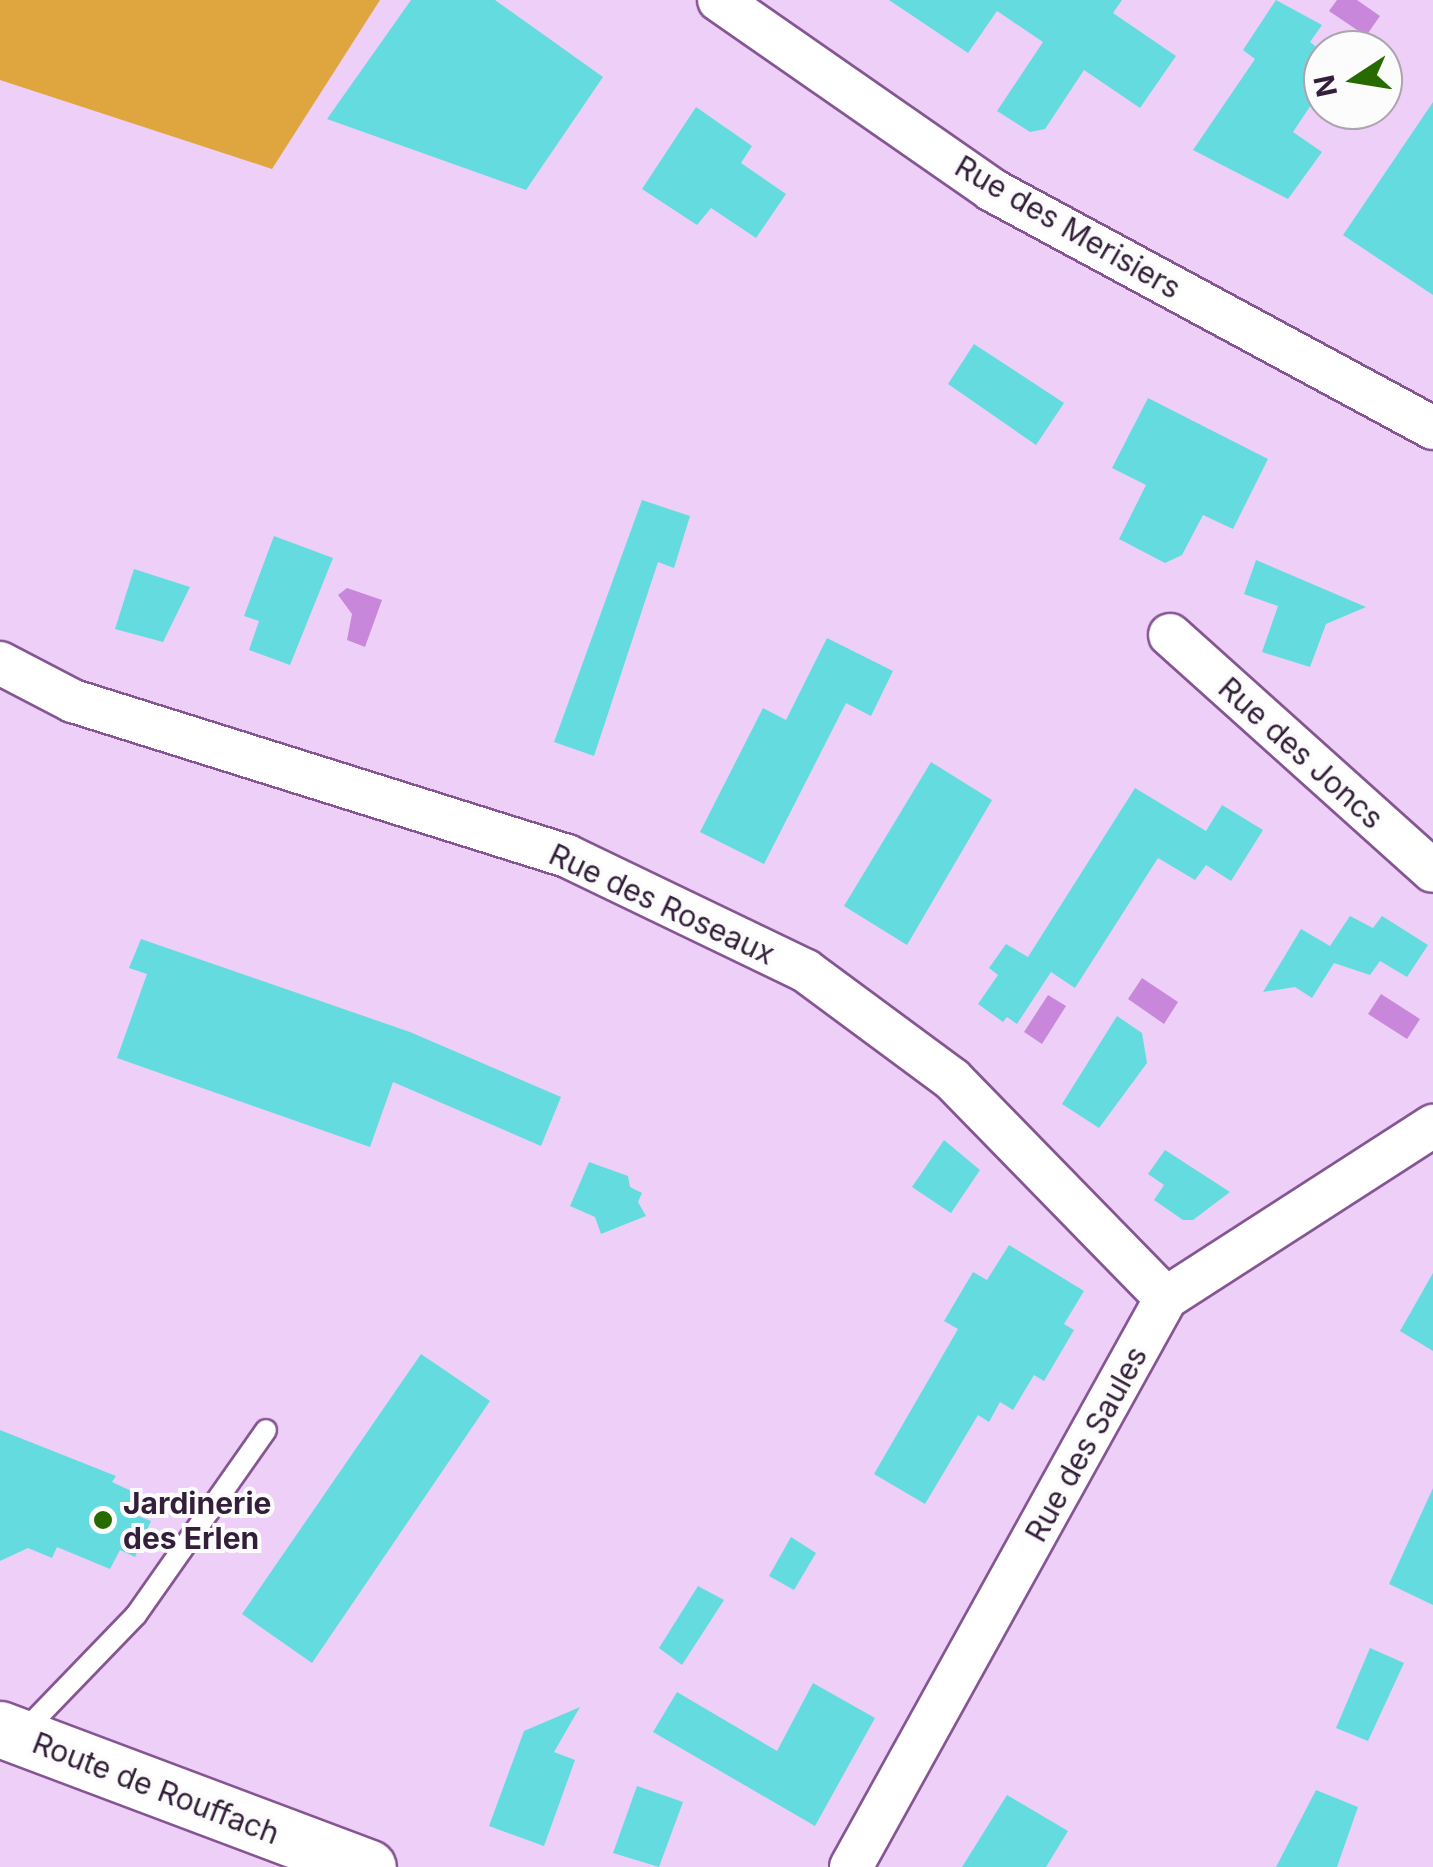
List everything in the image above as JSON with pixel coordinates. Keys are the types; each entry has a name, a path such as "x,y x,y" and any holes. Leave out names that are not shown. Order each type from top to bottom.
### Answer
{"main road":[{"name":"Route de Rouffach","path":"10,1733 368,1867"}],"street":[{"name":"Rue des Merisiers","path":"719,0 992,190 1433,428"},
{"name":"Rue des Joncs","path":"1170,634 1433,871"},
{"name":"Rue des Roseaux","path":"0,663 73,701 567,856 806,971 952,1079 1166,1298"},
{"name":"Rue des Saules","path":"851,1867 1166,1298 1433,1126"}],"lane":[{"path":"10,1733 136,1616 266,1430"}],"shaded area":[{"path":"0,0 380,0 272,169 0,80"},
{"path":"1337,0 1357,0 1380,16 1370,30 1357,30 1329,11"},
{"path":"347,588 382,600 365,647 347,640 352,614 338,595"},
{"path":"1142,978 1178,1002 1164,1024 1128,999"},
{"path":"1381,994 1420,1019 1407,1039 1368,1014"},
{"path":"1048,995 1066,1006 1042,1044 1024,1032"}],"building":[{"path":"411,0 495,0 603,77 526,190 327,119"},
{"path":"889,0 1122,0 1113,13 1176,56 1140,108 1084,70 1045,129 1030,132 997,111 1043,42 997,11 968,53"},
{"path":"1276,0 1322,25 1318,30 1303,30 1303,117 1293,132 1322,152 1288,199 1193,150 1255,59 1243,50"},
{"path":"1433,102 1433,295 1343,235"},
{"path":"696,107 752,146 741,163 786,194 756,238 711,208 697,225 642,189"},
{"path":"974,344 1064,403 1036,445 948,384"},
{"path":"1148,398 1268,459 1233,529 1203,515 1182,555 1165,563 1119,539 1146,485 1112,468"},
{"path":"642,500 690,516 674,568 658,562 594,756 554,742"},
{"path":"274,536 333,558 290,665 249,650 259,621 244,616"},
{"path":"1256,560 1366,607 1326,624 1310,667 1262,652 1278,606 1244,594"},
{"path":"134,569 190,587 163,642 115,629"},
{"path":"827,638 893,671 871,716 846,703 764,864 700,832 763,708 786,720"},
{"path":"931,762 992,800 907,945 844,906"},
{"path":"1135,788 1206,831 1222,805 1263,830 1231,881 1206,865 1195,880 1158,858 1075,988 1051,972 1017,1024 1007,1017 1003,1022 978,1004 998,975 989,968 1006,944 1028,957"},
{"path":"1350,916 1373,928 1382,916 1428,945 1407,977 1380,961 1370,975 1334,963 1312,998 1295,987 1263,992 1301,929 1330,946"},
{"path":"141,939 410,1032 561,1097 541,1146 393,1082 370,1147 117,1058 147,974 129,968"},
{"path":"1117,1016 1142,1033 1147,1063 1099,1128 1062,1104"},
{"path":"944,1140 980,1170 951,1213 912,1187"},
{"path":"1165,1150 1230,1192 1193,1220 1183,1220 1154,1200 1164,1185 1148,1174"},
{"path":"589,1162 628,1176 630,1187 642,1193 638,1202 646,1216 601,1234 595,1217 570,1206"},
{"path":"1009,1245 1084,1291 1064,1324 1074,1330 1044,1381 1034,1375 1013,1410 1000,1402 989,1422 978,1415 925,1504 874,1474 958,1329 944,1321 973,1272 987,1280"},
{"path":"1433,1273 1433,1351 1400,1331"},
{"path":"421,1354 490,1401 312,1663 242,1614"},
{"path":"0,1430 116,1476 112,1482 140,1495 134,1514 151,1521 135,1557 120,1550 110,1569 57,1547 52,1558 28,1548 0,1561"},
{"path":"1433,1488 1433,1605 1389,1584"},
{"path":"791,1537 816,1553 794,1590 769,1576"},
{"path":"698,1586 724,1600 682,1665 659,1648"},
{"path":"1370,1648 1404,1663 1368,1741 1336,1728"},
{"path":"813,1683 875,1718 815,1826 653,1732 677,1692 777,1751"},
{"path":"580,1707 554,1752 575,1760 544,1846 489,1826 524,1731"},
{"path":"637,1786 683,1802 659,1867 613,1853"},
{"path":"1316,1790 1358,1807 1337,1867 1276,1867"},
{"path":"1007,1795 1068,1831 1046,1867 962,1867"}],"place":[{"name":"Jardinerie des Erlen","path":"103,1520"}]}
